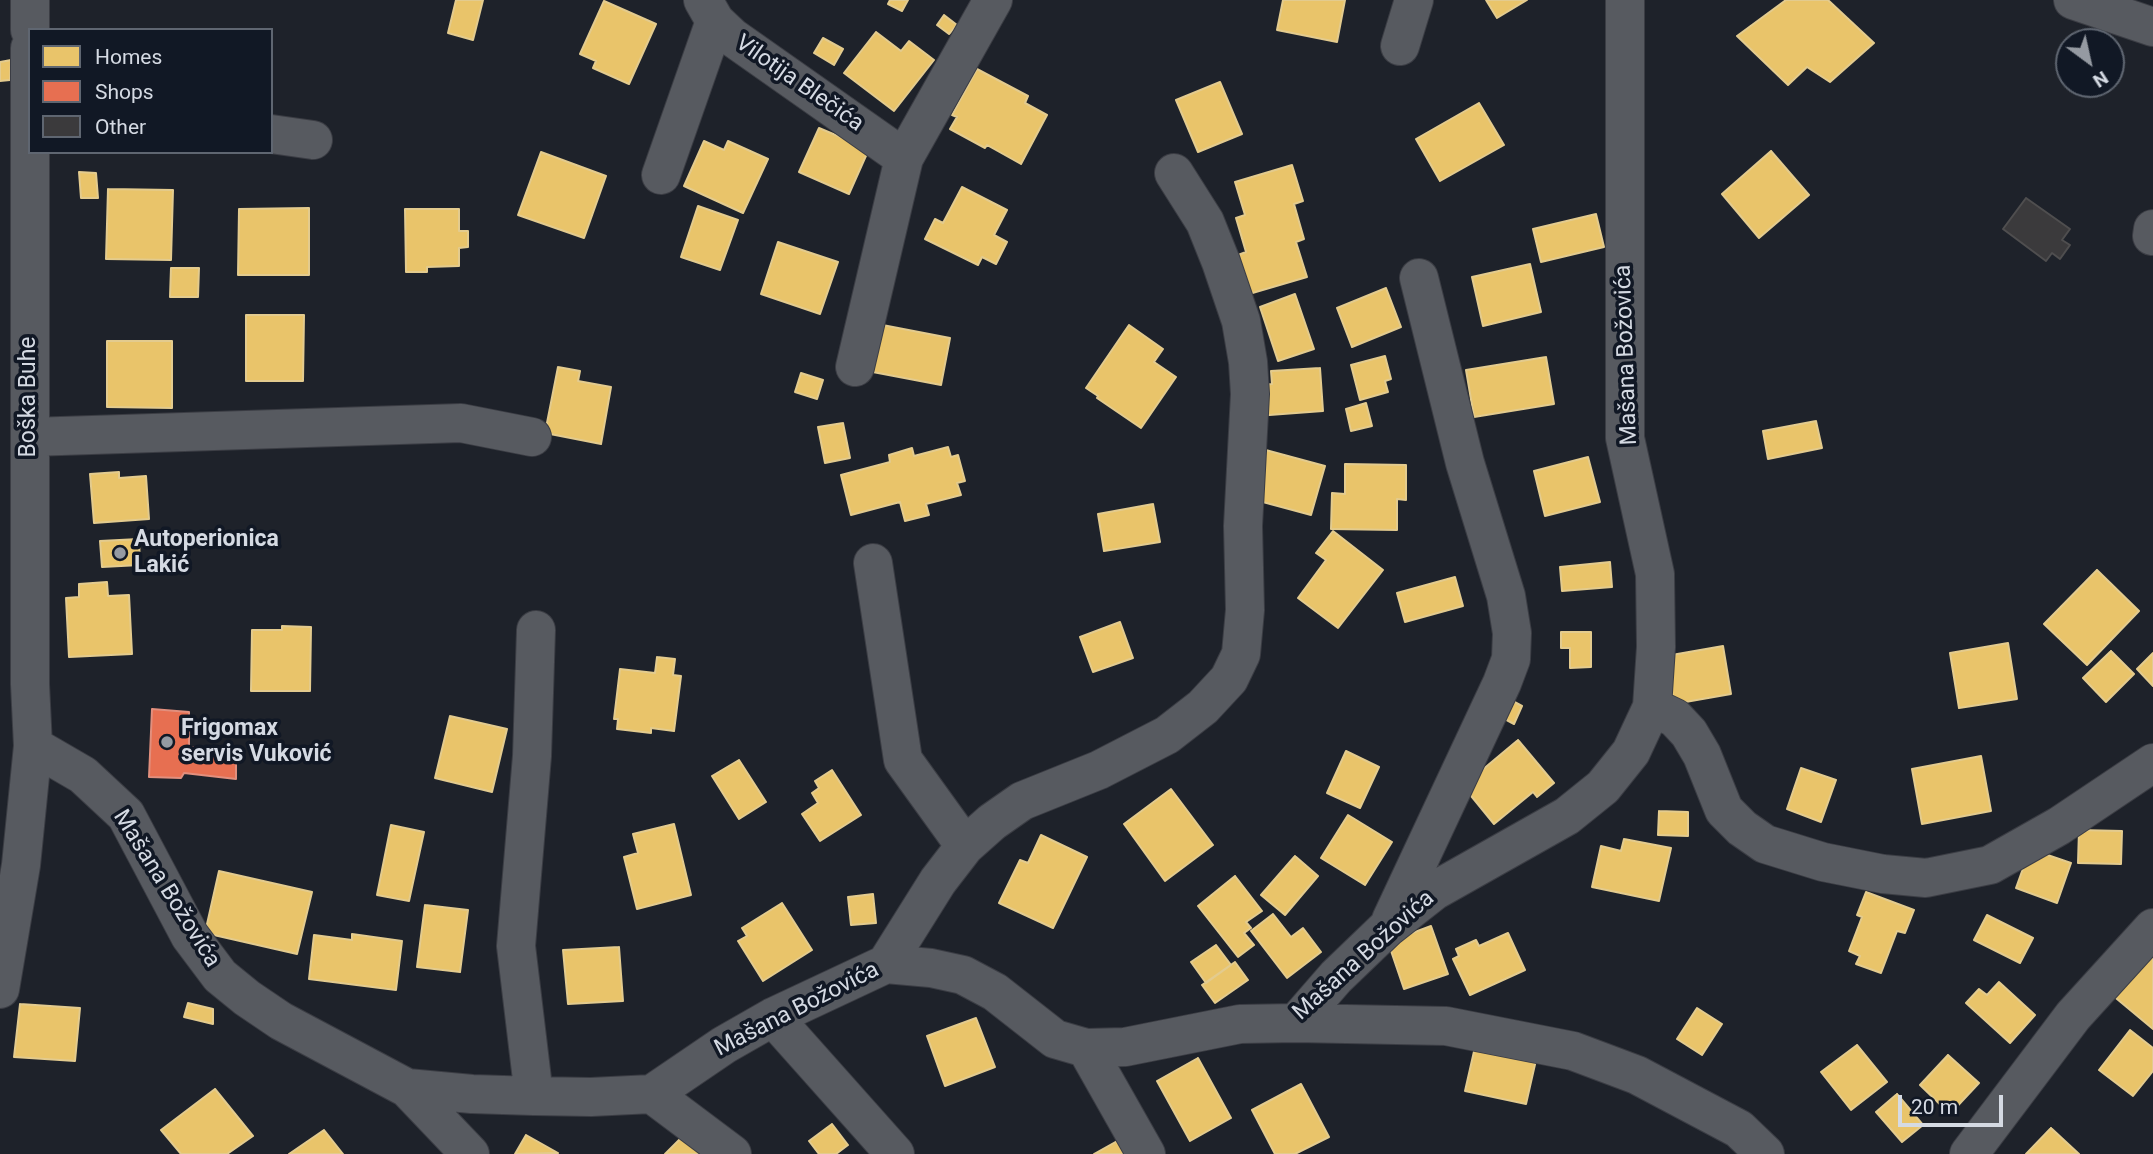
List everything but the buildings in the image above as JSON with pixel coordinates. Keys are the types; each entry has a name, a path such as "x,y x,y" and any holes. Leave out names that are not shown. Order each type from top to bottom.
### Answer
{"street":[{"path":"30,0 30,28"},
{"path":"855,367 904,158 993,0"},
{"path":"1400,46 1415,0"},
{"name":"Mašana Božovića","path":"33,746 83,775 126,815 190,936 220,975 247,998 281,1021 407,1088 534,1096 652,1094 724,1045 773,1017 886,964 931,968 963,975 995,992 1055,1039 1086,1048 1125,1046 1240,1024 1296,1023 1336,977 1387,928 1434,891 1567,816 1603,787 1631,752 1652,707 1656,647 1655,574 1625,438 1625,0"},
{"path":"2073,0 2153,27"},
{"path":"661,175 709,10"},
{"name":"Vilotija Blečića","path":"709,10 732,37 904,158"},
{"name":"Boška Buhe","path":"0,989 10,862 33,746 30,684 30,437 15,192 28,106"},
{"path":"273,134 313,140"},
{"path":"886,964 938,881 965,846 992,822 1022,801 1099,770 1167,735 1203,707 1229,679 1241,654 1245,610 1243,526 1250,394 1248,362 1241,321 1221,262 1205,222 1174,173"},
{"path":"1387,928 1502,684 1511,659 1512,632 1506,596 1465,463 1419,278"},
{"path":"30,437 461,423 532,437"},
{"path":"873,563 903,760 965,846"},
{"path":"534,1096 516,946 531,756 536,630"},
{"path":"1652,707 1675,718 1689,733 1702,755 1724,810 1742,828 1765,844 1823,862 1884,874 1926,878 1990,865 2022,848 2153,763"},
{"path":"1969,1154 2073,1016 2153,928"},
{"path":"773,1017 895,1154"},
{"path":"1296,1023 1446,1026 1573,1051 1637,1075 1739,1129 1765,1154"},
{"path":"1086,1048 1146,1154"},
{"path":"407,1088 470,1154"},
{"path":"652,1094 732,1154"}],"place":[{"name":"Autoperionica Lakić","path":"120,553"},
{"name":"Frigomax servis Vuković","path":"167,742"}]}
